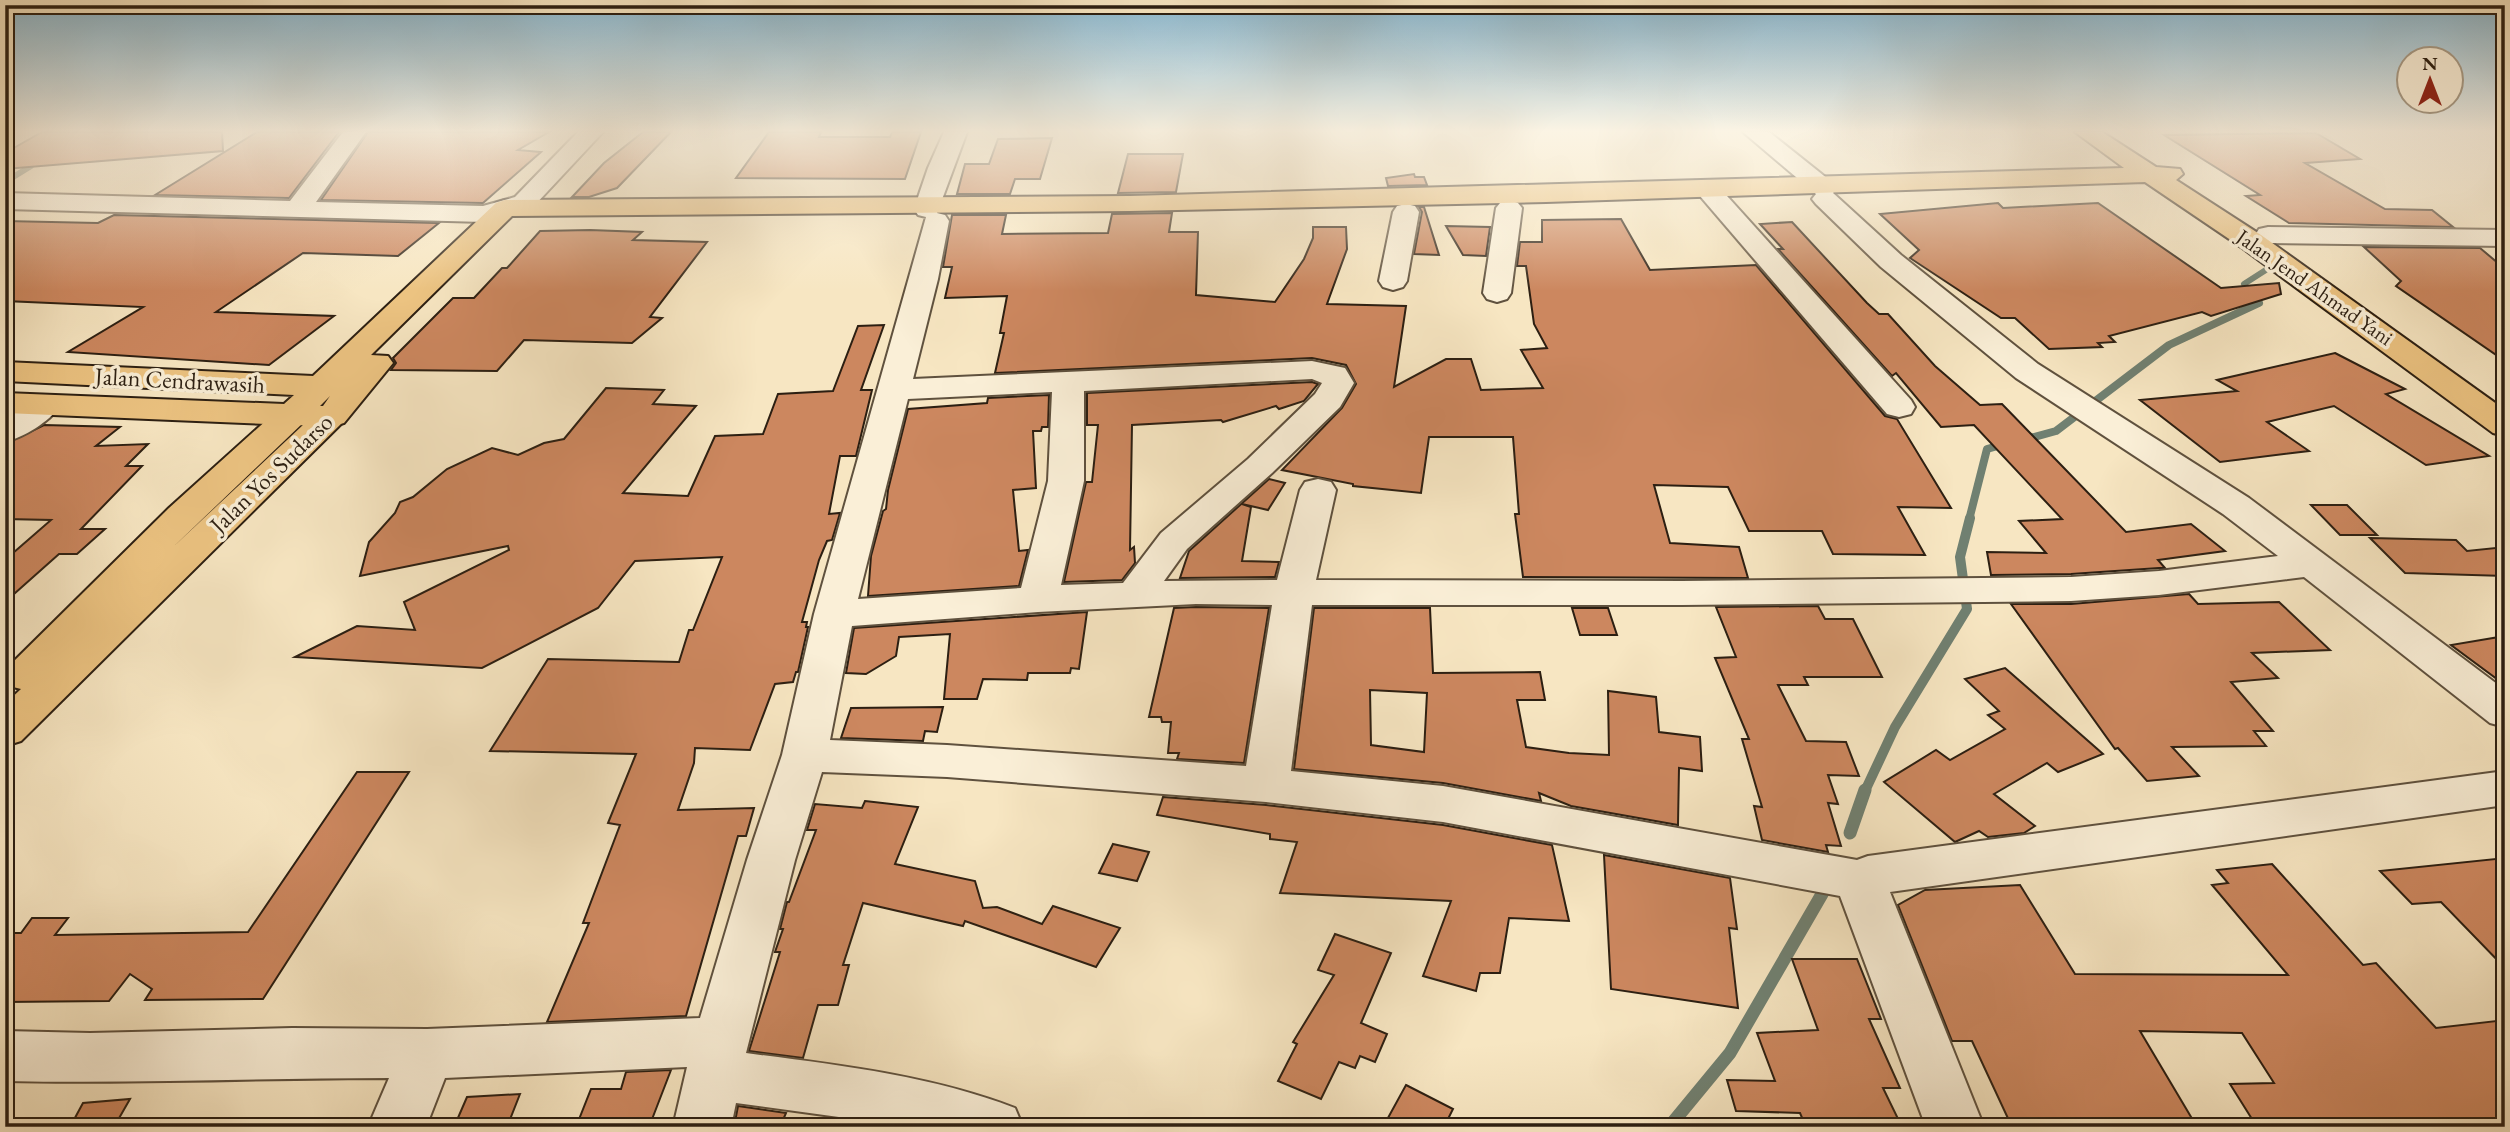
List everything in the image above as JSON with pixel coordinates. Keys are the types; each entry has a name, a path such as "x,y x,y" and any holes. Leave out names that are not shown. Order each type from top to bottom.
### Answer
{"main road":[{"path":"508,212 931,215 1406,212 1714,197 2083,185"},
{"name":"Jalan Jend Ahmad Yani","path":"2176,185 2505,426"},
{"name":"Jalan Jend Ahmad Yani","path":"2177,185 2268,235 2505,402"},
{"path":"931,215 1214,204 1714,197"},
{"name":"Jalan Yos Sudarso","path":"5,730 336,397 508,212"},
{"name":"Jalan Cendrawasih","path":"5,371 336,397"},
{"name":"Jalan Cendrawasih","path":"5,403 292,415 336,397"},
{"name":"Jalan Yos Sudarso","path":"5,695 183,516 292,415"}],"street":[{"path":"297,209 315,185"},
{"path":"5,201 508,212 537,185"},
{"path":"702,1127 771,860 805,755 834,614 924,279 937,185"},
{"path":"1815,185 1891,261 2017,363 2077,405 2236,506 2505,712"},
{"path":"1714,197 1899,407"},
{"path":"1497,293 1509,208"},
{"path":"1392,281 1406,212"},
{"path":"2268,235 2505,238"},
{"path":"894,390 1312,370 1334,375 1338,383 1328,401 1260,466 1174,541 1133,595"},
{"path":"1038,599 1066,481 1068,383"},
{"path":"5,432 44,406"},
{"path":"1266,785 1294,591 1318,490"},
{"path":"834,614 1038,599 1294,591 1682,593 2071,589 2159,583 2312,564"},
{"path":"805,755 947,761 1266,785 1443,804 1863,881 1876,873 2505,788"},
{"path":"1863,881 1865,895 1955,1127"},
{"path":"5,1056 90,1058 292,1053 718,1057 994,1127"},
{"path":"397,1127 427,1054"}],"building":[{"path":"171,185 299,185 289,198 155,195"},
{"path":"331,185 504,185 483,203 321,200"},
{"path":"583,185 620,185 589,197 572,197"},
{"path":"959,185 1013,185 1010,194 957,194"},
{"path":"1120,185 1177,185 1176,192 1118,193"},
{"path":"2244,185 2343,185 2385,209 2432,210 2453,227 2289,223 2246,196 2260,195"},
{"path":"1998,203 2003,208 2098,203 2221,288 2279,283 2281,294 2211,316 2202,312 2109,336 2115,342 2098,343 2102,347 2049,349 2015,318 2001,318 1910,258 1919,250 1880,214"},
{"path":"1419,207 1424,207 1439,255 1414,254 1422,212"},
{"path":"1172,213 1169,232 1198,232 1196,295 1275,302 1304,259 1313,238 1313,227 1346,227 1347,249 1327,304 1406,306 1394,387 1446,359 1471,359 1481,390 1543,388 1521,350 1547,348 1534,324 1526,266 1517,266 1520,242 1542,242 1542,220 1621,219 1650,270 1756,265 1885,416 1897,419 1951,508 1898,507 1925,555 1833,554 1822,531 1749,531 1728,487 1654,485 1670,543 1739,547 1748,578 1523,577 1515,514 1519,514 1513,437 1429,437 1421,493 1353,486 1282,470 1342,408 1356,384 1346,365 1312,358 995,373 1004,333 1000,333 1007,296 945,298 952,267 943,267 952,215 1006,215 1002,234 1108,233 1112,214"},
{"path":"114,215 439,223 398,256 303,253 216,312 334,316 269,365 68,352 143,307 5,301 5,221 98,223"},
{"path":"1792,222 1867,303 1879,314 1888,314 1935,366 1980,405 2002,404 2126,532 2191,524 2225,551 2158,560 2165,568 2071,574 1991,575 1987,552 2046,553 2019,521 2062,519 1974,425 1941,427 1896,373 1892,376 1778,249 1783,249 1760,224"},
{"path":"1446,226 1490,227 1486,256 1463,255"},
{"path":"540,231 642,232 633,240 707,242 650,317 662,318 632,343 524,340 497,371 391,370 396,363 393,358 453,298 474,298 502,268 507,268"},
{"path":"2364,247 2480,248 2505,269 2505,361 2396,286 2401,281"},
{"path":"884,325 861,390 872,390 856,456 840,456 829,514 840,513 832,540 827,541 819,560 802,622 807,622 808,627 798,672 793,682 775,684 750,750 695,748 694,763 678,810 754,808 746,836 738,836 686,1016 547,1022 589,923 583,923 620,825 608,823 636,754 490,751 548,659 679,662 689,630 693,630 722,557 635,561 598,608 482,668 295,657 357,626 415,630 404,602 509,550 508,546 360,576 369,542 395,513 400,502 413,497 447,469 492,448 518,455 544,443 564,439 606,388 664,390 653,404 696,406 623,493 688,496 715,436 763,434 778,394 833,391 858,326"},
{"path":"2335,353 2405,389 2386,394 2489,456 2426,465 2334,406 2267,422 2309,451 2220,462 2140,400 2237,391 2217,380"},
{"path":"1312,382 1318,384 1304,401 1279,409 1276,406 1223,422 1132,425 1130,550 1134,547 1135,563 1122,580 1064,582 1086,482 1092,482 1098,425 1087,425 1087,393"},
{"path":"1049,395 1048,427 1033,431 1036,488 1013,490 1019,551 1028,550 1019,586 868,596 871,556 883,511 886,509 888,490 908,409 987,403 988,398"},
{"path":"44,425 120,427 96,446 148,444 126,466 142,466 81,529 105,529 77,554 59,554 5,602 5,560 51,520 5,519 5,444"},
{"path":"1269,479 1285,483 1268,510 1242,504 1251,507 1242,561 1279,562 1275,577 1180,578 1189,551"},
{"path":"2311,505 2347,505 2377,535 2340,535"},
{"path":"2370,538 2456,540 2467,551 2505,547 2505,576 2405,573"},
{"path":"2189,594 2198,604 2279,602 2330,650 2252,653 2278,678 2231,682 2273,731 2254,731 2266,746 2172,747 2199,776 2147,781 2118,748 2115,749 2011,604 2071,604"},
{"path":"1818,606 1825,619 1853,619 1882,677 1804,677 1808,685 1778,685 1806,741 1846,742 1859,776 1828,775 1838,804 1828,803 1841,846 1826,845 1828,852 1762,840 1754,806 1762,807 1742,739 1749,739 1715,658 1736,657 1716,607"},
{"path":"1174,608 1269,608 1244,763 1177,759 1179,753 1168,753 1171,722 1162,722 1161,717 1149,717"},
{"path":"1314,608 1430,608 1433,673 1540,672 1545,700 1517,700 1526,747 1609,755 1608,691 1656,697 1659,732 1700,737 1702,771 1679,768 1678,825 1571,806 1539,793 1541,801 1443,783 1294,769","holes":["1370,690 1427,693 1424,752 1371,745"]},
{"path":"1572,608 1608,608 1617,635 1580,635"},
{"path":"1087,612 1079,669 1071,668 1070,673 1028,673 1027,680 983,679 977,699 944,699 950,634 899,637 896,656 866,674 846,673 854,628"},
{"path":"2505,636 2505,685 2451,645"},
{"path":"2005,668 2103,754 2058,772 2047,763 1994,794 2035,826 2024,833 1988,837 1979,831 1955,842 1884,782 1936,750 1950,760 2005,729 1988,715 1999,711 1965,679"},
{"path":"943,707 937,732 925,731 923,741 841,738 851,708"},
{"path":"357,772 409,772 263,999 145,1000 152,989 130,974 109,1001 5,1002 5,933 21,933 32,918 68,918 55,935 248,932"},
{"path":"1163,797 1266,805 1443,825 1552,845 1569,921 1509,918 1500,973 1480,973 1476,991 1423,976 1451,901 1280,893 1297,842 1270,839 1270,834 1157,815"},
{"path":"865,801 918,807 895,864 975,881 983,908 997,907 1042,924 1053,906 1120,928 1096,967 965,921 963,926 863,903 843,965 849,965 838,1005 818,1005 803,1058 749,1051 780,952 775,952 783,929 780,929 787,902 816,830 807,830 815,804 862,808"},
{"path":"1113,844 1149,852 1137,881 1099,873"},
{"path":"1604,855 1730,878 1737,929 1729,928 1738,1008 1611,989"},
{"path":"2505,858 2505,968 2441,902 2412,904 2380,871"},
{"path":"2272,864 2363,965 2376,963 2436,1028 2505,1020 2505,1127 2257,1127 2230,1084 2274,1083 2242,1033 2140,1031 2197,1127 2012,1127 1972,1041 1952,1041 1898,905 1925,890 2020,885 2075,974 2288,975 2212,885 2228,883 2217,870"},
{"path":"1335,934 1391,953 1361,1023 1387,1034 1375,1062 1360,1056 1355,1068 1339,1062 1321,1099 1278,1081 1297,1044 1293,1042 1334,975 1318,970"},
{"path":"1792,959 1857,959 1881,1019 1869,1019 1900,1088 1883,1088 1902,1127 1806,1127 1800,1113 1736,1111 1727,1080 1775,1081 1757,1033 1818,1030"},
{"path":"671,1070 649,1127 576,1127 591,1089 621,1089 626,1072"},
{"path":"1406,1085 1453,1109 1444,1127 1383,1127"},
{"path":"520,1094 507,1127 454,1127 467,1097"},
{"path":"130,1099 114,1127 70,1127 83,1103"},
{"path":"738,1106 786,1113 780,1127 734,1127"}],"waterway":[{"path":"2259,303 2244,284 2272,266"},
{"path":"2023,440 2056,431 2169,345 2259,303"},
{"path":"1969,520 1987,449 2005,444"},
{"path":"1865,791 1895,727 1967,609 1960,557 1970,518"},
{"path":"1850,833 1865,790"},
{"path":"1669,1127 1730,1053 1829,882"}]}
